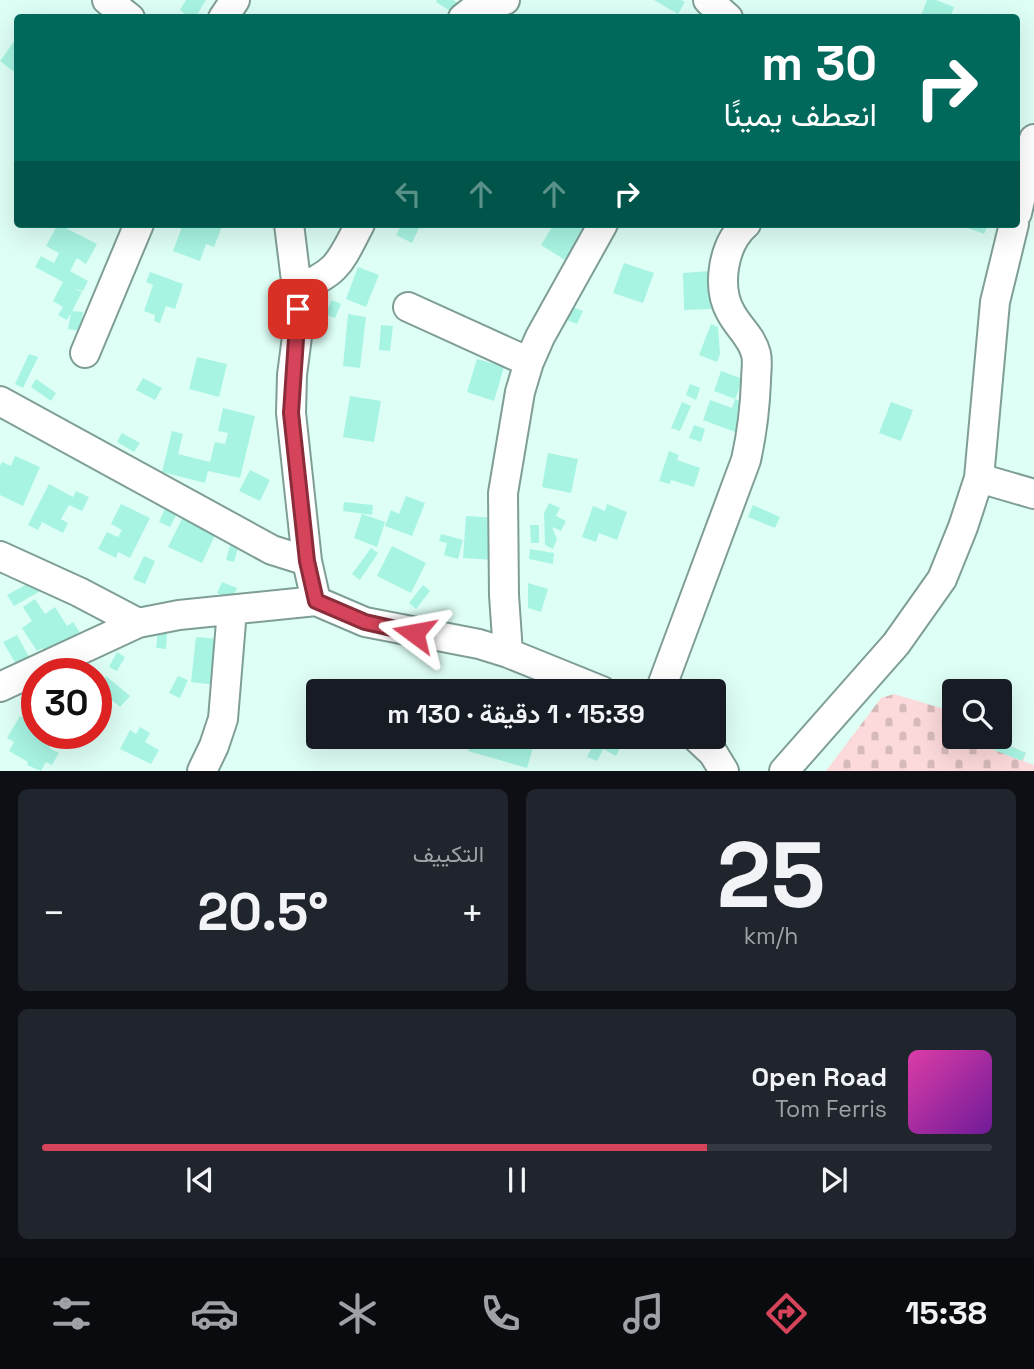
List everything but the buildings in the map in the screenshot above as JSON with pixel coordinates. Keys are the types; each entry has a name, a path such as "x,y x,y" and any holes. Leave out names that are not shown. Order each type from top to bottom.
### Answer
{"street":[{"path":"107,0 125,14"},
{"path":"468,14 505,0"},
{"path":"708,0 724,14"},
{"path":"1020,198 1034,139"},
{"path":"85,353 137,228"},
{"path":"289,228 297,289 298,329 291,413 307,561 316,601"},
{"path":"297,289 328,275 341,260 358,228"},
{"path":"508,653 503,568 503,493 510,442 529,362 601,228"},
{"path":"664,679 746,460 754,421 757,357 751,340 731,313 724,298 724,264 741,228"},
{"path":"784,771 896,645 942,579 979,478 995,302 1013,228"},
{"path":"408,307 529,362"},
{"path":"0,401 272,550 307,561"},
{"path":"979,478 1034,494"},
{"path":"0,556 79,592 138,623"},
{"path":"0,687 138,623 179,615 316,601 365,622 479,644 572,679"},
{"path":"202,771 223,719 232,610"},
{"path":"709,749 724,771"}],"green space":[{"path":"894,694 942,708 942,749 1012,749 1012,747 1026,753 1023,761 1034,765 1034,771 826,771 881,698"}],"route":[{"path":"298,309 291,413 307,561 316,601 365,622 414,633"}]}
